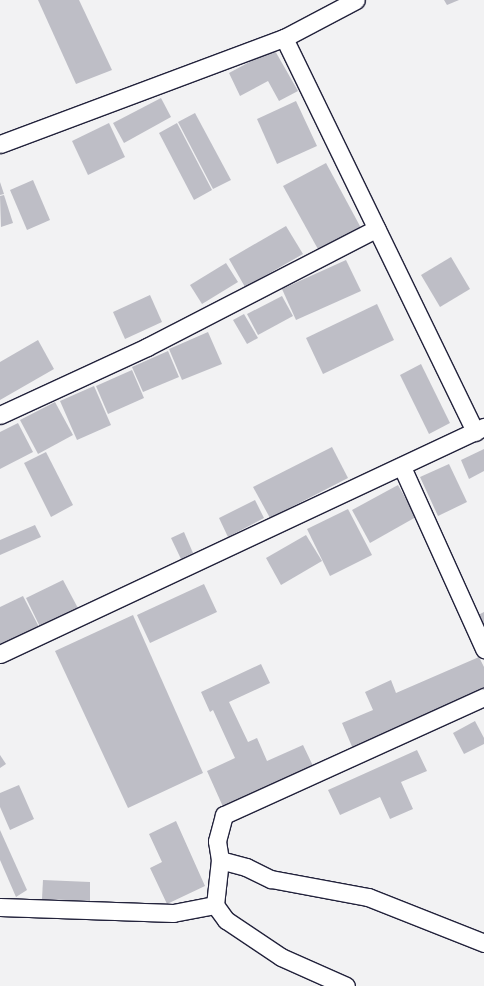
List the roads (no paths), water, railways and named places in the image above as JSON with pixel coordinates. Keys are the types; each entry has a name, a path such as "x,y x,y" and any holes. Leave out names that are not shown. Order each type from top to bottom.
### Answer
{"street":[{"path":"0,144 284,38 356,0"},
{"path":"0,654 479,430 376,229 284,38"},
{"path":"0,415 147,347 376,229"},
{"path":"402,467 484,649"},
{"path":"346,986 281,957 226,920 214,905 220,860 217,841 224,815 484,697"},
{"path":"220,860 246,867 271,880 368,897 484,943"},
{"path":"0,907 173,913 214,905"}]}
